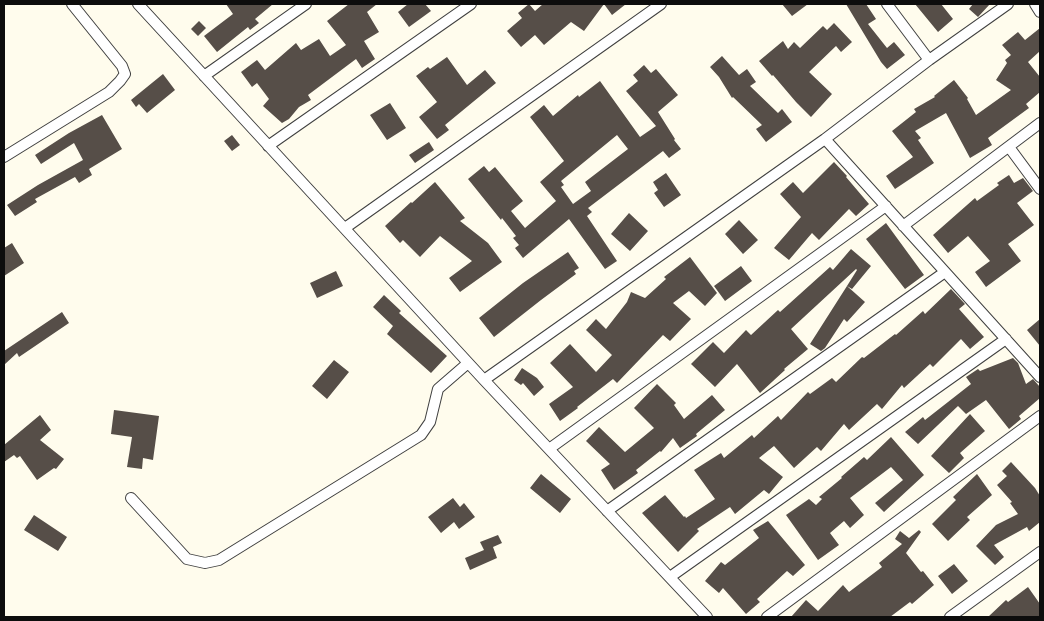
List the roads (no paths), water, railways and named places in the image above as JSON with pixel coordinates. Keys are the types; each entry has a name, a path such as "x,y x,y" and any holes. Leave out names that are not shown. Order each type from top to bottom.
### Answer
{"street":[{"path":"4,157 109,92 125,74 122,66 72,4"},
{"path":"204,76 306,4"},
{"path":"268,146 470,4"},
{"path":"345,228 661,4"},
{"path":"887,4 929,60"},
{"path":"484,380 825,139 929,60 1008,4"},
{"path":"1035,4 1040,12"},
{"path":"144,5 204,76 268,146 468,363 707,617"},
{"path":"903,226 1040,123"},
{"path":"825,139 1040,377"},
{"path":"1009,147 1040,189"},
{"path":"548,448 886,206"},
{"path":"607,511 945,272"},
{"path":"670,577 1006,339"},
{"path":"131,498 187,559 204,563 219,560 421,435 430,422 438,388 468,363"},
{"path":"767,617 1040,416"},
{"path":"950,617 1040,552"}]}
